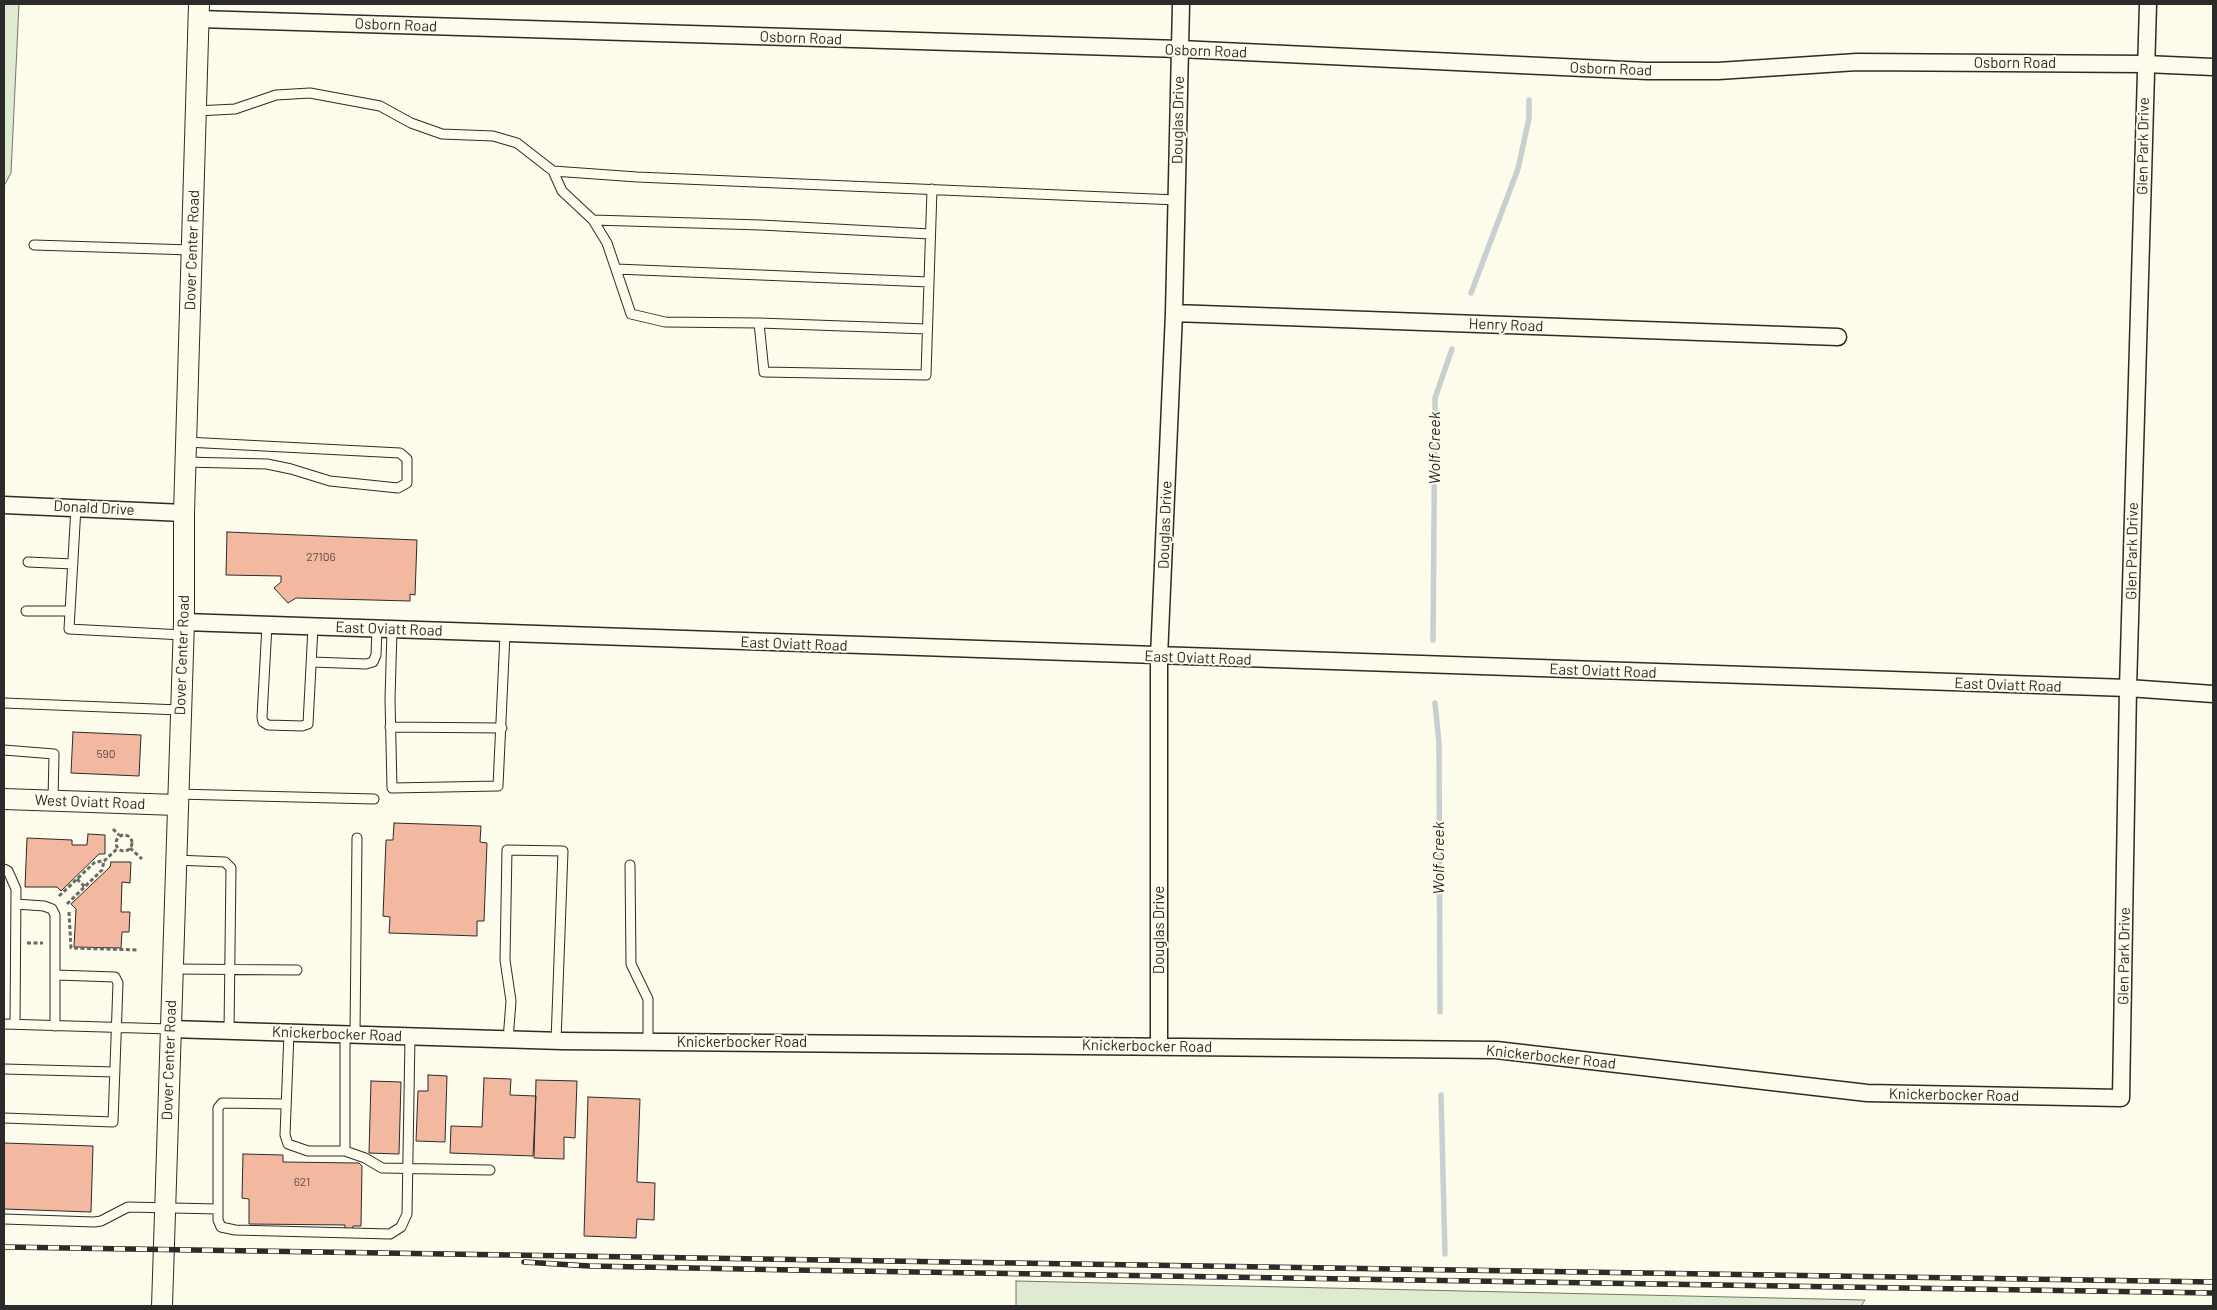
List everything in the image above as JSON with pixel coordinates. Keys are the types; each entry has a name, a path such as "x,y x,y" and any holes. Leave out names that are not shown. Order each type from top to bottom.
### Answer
{"street":[{"name":"Douglas Drive","path":"1159,1046 1159,657 1174,313 1181,4"},
{"name":"Glen Park Drive","path":"2121,1098 2128,688 2148,4"},
{"name":"Osborn Road","path":"199,12 1180,49 1648,71 1718,71 1857,62 2145,64 2213,67"},
{"name":"Dover Center Road","path":"162,1306 171,969 184,629 185,462 199,12"},
{"name":"Henry Road","path":"1174,313 1838,337"},
{"name":"Donald Drive","path":"4,505 184,513"},
{"name":"East Oviatt Road","path":"184,629 267,625 1159,657 2128,688 2213,694"},
{"name":"West Oviatt Road","path":"4,799 177,799"},
{"name":"Knickerbocker Road","path":"170,1030 556,1041 1496,1050 1866,1093 2121,1098"}],"lane":[{"path":"196,111 235,109 276,95 310,93 380,106 410,124 442,134 493,136 517,144 553,171 562,190 593,220 607,243 631,314 665,322 759,323 927,329"},
{"path":"553,171 637,177 1177,200"},
{"path":"759,323 764,372 926,375 932,189"},
{"path":"593,220 761,225 930,234"},
{"path":"34,244 192,250"},
{"path":"616,269 929,282"},
{"path":"185,462 266,464 330,481 398,488 407,483 407,459 400,453 186,442"},
{"path":"76,507 69,629 184,629"},
{"path":"28,562 73,564"},
{"path":"26,611 70,611"},
{"path":"267,625 263,722 268,725 302,726 308,724 313,627"},
{"path":"312,662 366,664 373,662 384,630"},
{"path":"384,630 392,788 498,786 505,634"},
{"path":"4,703 180,710"},
{"path":"390,727 502,728"},
{"path":"4,750 54,754 53,800"},
{"path":"177,799 374,799"},
{"path":"345,1151 357,838"},
{"path":"508,1040 511,1001 505,960 507,850 563,851 556,1041"},
{"path":"175,860 225,862 231,868 229,1031"},
{"path":"630,865 631,964 648,998 648,1042"},
{"path":"4,869 8,871 16,889 15,1024"},
{"path":"16,904 44,906 52,909 56,915 55,1026"},
{"path":"171,969 297,970"},
{"path":"4,1118 113,1122 118,983 114,977 56,975"},
{"path":"4,1024 170,1030"},
{"path":"289,1033 285,1135 288,1144 308,1151 345,1151 365,1158 382,1168 490,1170"},
{"path":"286,1104 222,1103 218,1108 218,1220 221,1227 235,1230 390,1234 405,1223 407,1214 410,1036"},
{"path":"4,1069 115,1072"},
{"path":"4,1219 94,1222 101,1221 128,1207 218,1208"}],"path":[{"path":"113,829 120,836"},
{"path":"118,848 116,842 120,836 126,835 130,838 130,848 142,859"},
{"path":"118,848 122,850 130,848"},
{"path":"67,904 102,870 104,861 118,848"},
{"path":"59,896 95,862 104,861"},
{"path":"77,879 85,887"},
{"path":"54,894 67,904 71,917 70,948 139,950"},
{"path":"16,942 49,943"}],"green space":[{"path":"4,4 19,4 11,173 4,186"},
{"path":"1016,1281 1865,1300 1861,1306 1016,1306"}],"building":[{"path":"227,532 417,540 415,595 410,594 410,601 296,598 288,603 274,588 281,582 281,576 226,575"},
{"path":"73,732 141,735 139,776 71,773"},
{"path":"394,823 481,826 480,842 487,843 484,921 477,921 477,936 389,933 390,917 383,916 386,840 393,840"},
{"path":"88,834 105,835 105,854 99,854 61,891 57,887 25,887 27,838 72,840 72,845 87,845"},
{"path":"111,862 131,862 130,883 122,882 121,912 130,912 129,932 122,932 121,948 74,947 76,909 71,904 110,867"},
{"path":"428,1075 447,1076 445,1142 416,1141 418,1091 428,1091"},
{"path":"484,1078 511,1079 510,1095 536,1096 533,1156 450,1153 451,1126 482,1127"},
{"path":"536,1080 577,1081 575,1138 564,1137 564,1159 534,1158"},
{"path":"371,1081 401,1082 399,1154 369,1153"},
{"path":"588,1097 640,1099 637,1182 655,1183 654,1220 637,1219 636,1238 584,1236"},
{"path":"4,1143 93,1146 91,1212 4,1209"},
{"path":"243,1154 283,1155 283,1162 359,1163 362,1166 361,1226 353,1226 352,1231 345,1231 345,1225 249,1224 249,1199 242,1198"}],"waterway":[{"name":"Wolf Creek","path":"1471,293 1518,169 1529,118 1529,100"},
{"name":"Wolf Creek","path":"1433,640 1435,398 1452,349"},
{"name":"Wolf Creek","path":"1435,703 1439,743 1440,1012"},
{"name":"Wolf Creek","path":"1441,1095 1445,1254"}],"railway":[{"path":"4,1247 2213,1282"},
{"path":"524,1262 589,1266 793,1270 2213,1293"}]}
